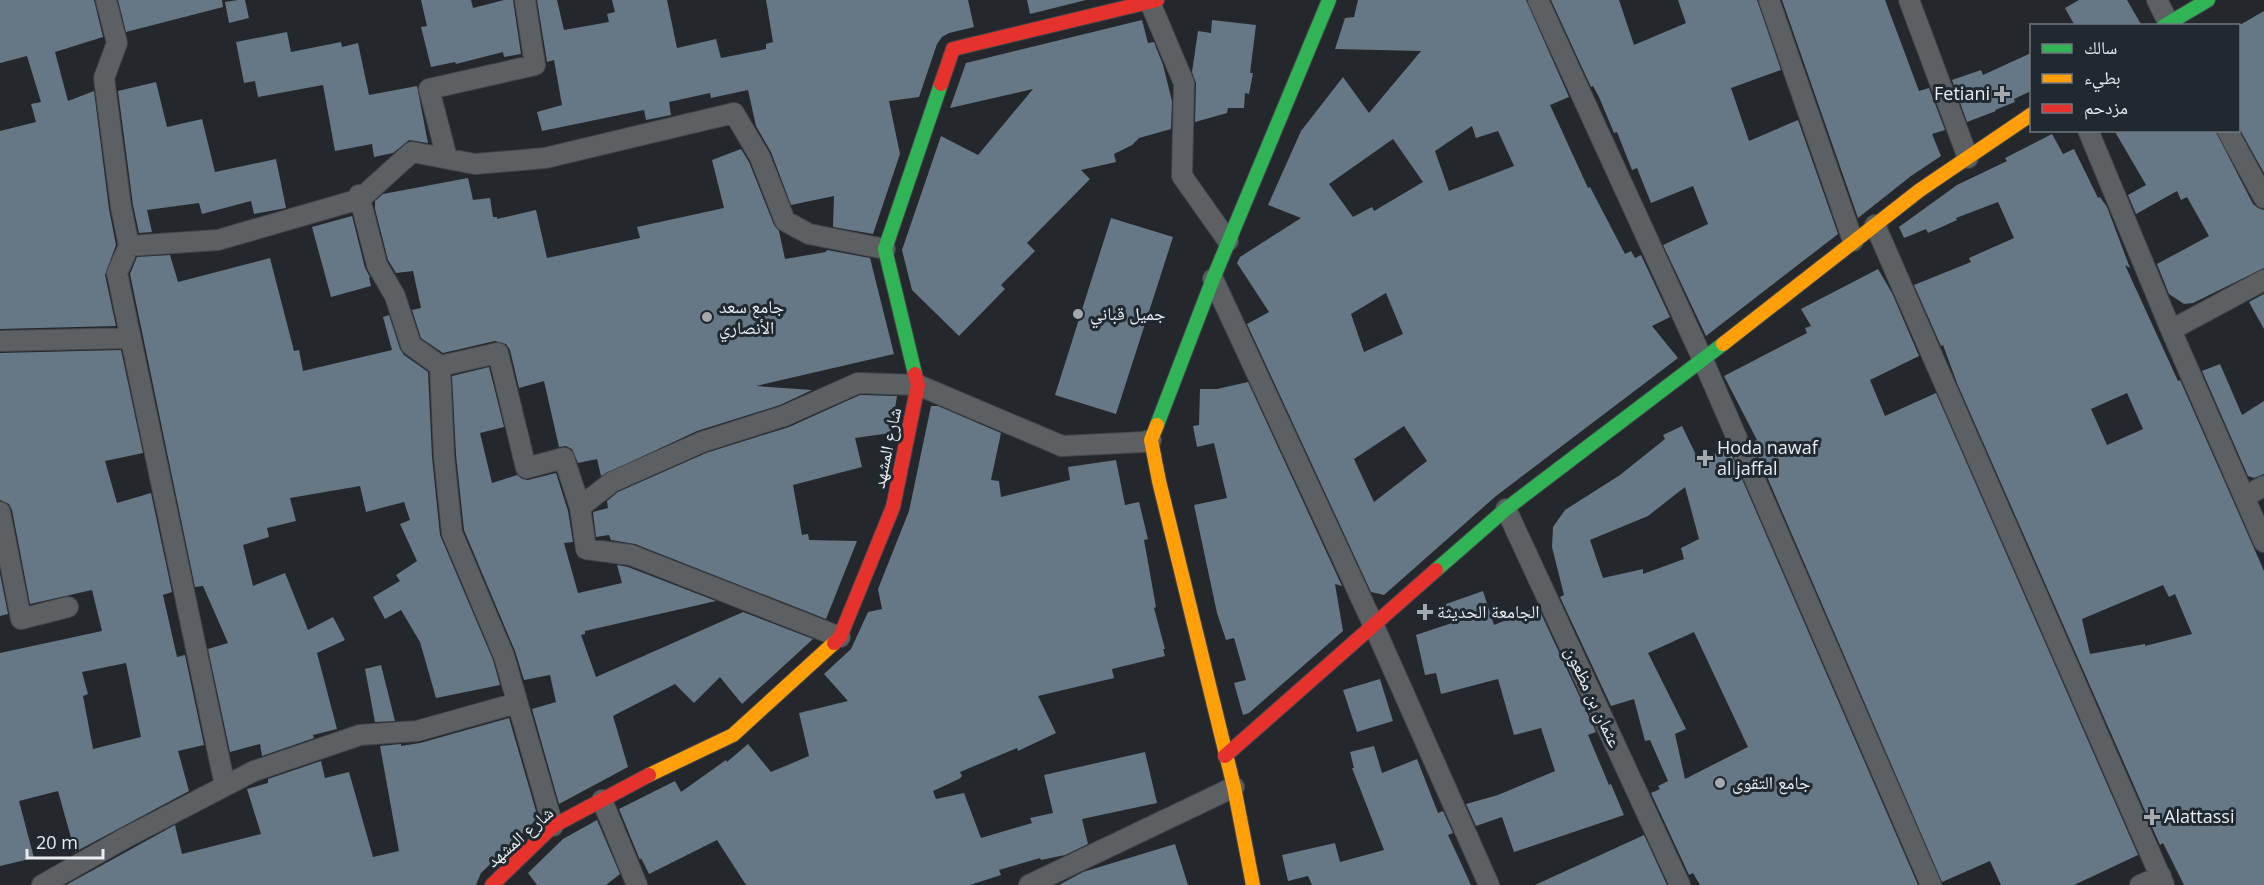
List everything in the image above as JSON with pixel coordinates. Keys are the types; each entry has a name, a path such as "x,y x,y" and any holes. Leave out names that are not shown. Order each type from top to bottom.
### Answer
{"street":[{"path":"106,0 117,43 104,78 121,207 129,246 117,273 225,786"},
{"path":"447,158 429,89 535,65 525,0"},
{"path":"129,246 218,240 359,197 412,152 475,164 545,158 734,113 760,157 785,221 809,234 885,249 953,49 1151,0 1184,83 1182,176 1228,241"},
{"path":"1253,885 1234,787 1159,482 1151,440 1228,241 1329,0"},
{"path":"1538,0 1703,360 1931,885"},
{"path":"1769,0 1853,241"},
{"path":"1909,0 1968,158"},
{"path":"2157,0 2167,24 2208,0"},
{"path":"1226,756 1506,509 1703,360 1920,190 2030,115"},
{"path":"2089,132 2171,330 2264,542"},
{"path":"2228,132 2264,198"},
{"path":"359,197 377,265 395,296 411,345 440,366 498,353 526,468 564,458 580,507 586,549 631,555 840,637"},
{"path":"1875,225 2163,881 2140,885"},
{"name":"شارع المشهد","path":"492,885 553,826 733,735 840,637 893,507 918,385 885,249"},
{"path":"1213,279 1373,624 1489,885"},
{"path":"2171,330 2264,280"},
{"path":"0,341 130,338"},
{"path":"440,366 444,456 452,532 504,656 553,826"},
{"path":"580,507 612,482 692,446 784,416 858,384 918,385 1062,446 1151,440"},
{"path":"2244,497 2264,486"},
{"name":"عثمان بن مظعون","path":"1506,509 1680,885"},
{"path":"0,512 21,619 68,607"},
{"path":"42,885 125,838 254,771 360,735 417,731 517,703"},
{"path":"1029,885 1234,787"},
{"path":"602,800 637,885"}],"building":[{"path":"0,0 94,0 103,37 55,52 68,101 94,91 109,209 116,245 105,275 116,326 0,329 0,131 36,122 31,104 41,102 27,56 0,63"},
{"path":"118,0 222,0 223,7 126,32"},
{"path":"245,0 249,18 229,23 225,2"},
{"path":"421,0 471,0 473,8 513,0 521,54 504,57 503,52 456,64 455,62 431,67 421,27 427,26"},
{"path":"537,0 557,0 564,30 609,22 607,14 615,12 612,0 667,0 677,48 716,39 721,58 766,49 766,44 773,42 766,0 968,0 974,27 942,37 937,44 919,97 889,101 900,154 873,234 833,227 834,196 791,205 771,152 756,126 748,90 711,98 710,93 669,102 671,115 646,120 644,110 542,131 537,112 562,105 554,60 547,62"},
{"path":"1027,0 1086,0 1030,14"},
{"path":"1358,0 1526,0 1569,97 1550,105 1588,188 1590,187 1625,254 1631,251 1635,258 1641,255 1670,317 1652,326 1678,358 1496,496 1384,595 1371,592 1247,324 1269,312 1237,263 1240,257 1301,218 1268,205 1301,131 1343,77 1369,113 1421,51 1335,49 1345,18 1354,17","holes":["1472,126 1476,138 1498,131 1514,166 1449,191 1435,151","1393,139 1423,182 1374,211 1372,207 1353,217 1329,184","1386,293 1403,334 1364,352 1351,314","1404,426 1427,461 1374,502 1354,459"]},
{"path":"1551,0 1619,0 1634,45 1686,23 1678,0 1757,0 1781,70 1731,88 1749,141 1798,120 1838,234 1706,336 1663,245 1708,224 1693,186 1651,203 1637,168 1632,170 1617,132 1614,133 1599,97 1593,86 1591,87"},
{"path":"1782,0 1885,0 1919,91 1929,88 1945,130 1932,134 1941,156 1911,176 1858,218"},
{"path":"2079,0 2127,0 2141,24 2074,24 2065,8"},
{"path":"2264,11 2264,173 2240,130 2240,25"},
{"path":"1142,20 1148,43 1154,42 1163,65 1172,101 1171,129 1139,138 1132,145 1114,154 1116,162 1081,170 1090,179 1027,243 1035,251 1001,285 1005,289 959,336 912,290 902,250 941,136 978,155 1033,89 950,108 966,63"},
{"path":"1212,20 1256,25 1250,73 1253,73 1249,94 1245,93 1244,108 1228,108 1227,113 1195,122 1196,83 1192,72 1198,31 1211,33"},
{"path":"287,32 291,52 341,42 342,47 358,43 369,95 417,86 428,143 409,140 393,153 374,157 372,144 335,151 323,85 258,97 255,81 244,83 236,42"},
{"path":"2030,53 2030,91 2014,99 2015,102 1967,122 1952,80 1981,70 1983,75"},
{"path":"156,82 167,127 202,119 215,172 276,159 286,208 254,214 251,201 202,214 199,203 147,210 152,232 139,233 133,205 118,91"},
{"path":"2115,132 2216,132 2253,204 2264,210 2264,268 2193,303 2184,304 2169,294 2157,264 2209,236 2187,197 2181,200 2177,191 2136,214 2128,195 2146,185"},
{"path":"2052,134 2063,154 2074,149 2098,198 2100,197 2107,207 2130,268 2125,265 2178,381 2180,380 2264,571 2264,885 2184,885 2163,843 2160,845 1957,383 1943,345 1941,346 1914,285 1971,262 1969,258 2014,238 1998,202 1956,218 1957,220 1928,233 1926,229 1904,238 1899,227 1957,185 2007,161 2005,158","holes":["2127,393 2143,429 2107,445 2091,409","2163,585 2169,597 2175,594 2192,634 2145,646 2145,644 2090,654 2082,619"]},
{"path":"741,149 749,162 774,225 779,231 785,259 827,250 870,258 894,354 756,386 812,390 780,405 697,431 601,476 597,459 578,463 572,449 566,446 559,447 544,381 519,388 510,350 506,344 495,341 443,353 421,338 412,310 421,308 413,271 396,273 388,260 375,209 375,201 383,194 468,178 473,200 490,198 493,217 497,219 536,210 547,258 640,238 637,227 724,208 712,160"},
{"path":"352,216 371,286 331,297 312,227"},
{"path":"1111,218 1173,237 1116,414 1055,395"},
{"path":"170,255 178,282 270,258 294,351 299,350 303,371 392,350 383,317 389,315 404,355 428,372 432,457 440,535 493,660 500,685 436,698 420,642 401,610 385,619 373,597 400,581 396,575 417,561 400,524 410,520 404,502 366,512 360,486 290,498 296,521 267,528 269,537 243,545 253,586 285,573 308,630 333,617 345,640 317,653 337,729 313,735 314,738 262,756 260,744 230,752 208,649 228,643 203,586 195,587 130,274 137,257"},
{"path":"1878,269 1892,293 1919,356 1870,380 1885,416 1936,393 2138,855 2074,885 2001,885 1990,861 1942,882 1752,442 1757,440 1724,376 1807,333 1805,328 1811,326 1801,309"},
{"path":"2264,294 2264,329 2249,302"},
{"path":"121,350 143,453 105,461 117,503 151,493 172,592 163,595 177,657 185,655 204,745 178,751 189,791 75,852 58,791 19,801 34,858 0,866 0,653 102,631 92,590 30,604 12,510 9,504 0,500 0,353","holes":["126,663 141,737 93,749 83,696 88,694 82,672"]},
{"path":"2220,364 2242,415 2264,401 2264,474 2254,478 2248,476 2202,371"},
{"path":"489,367 504,427 480,433 492,483 517,475 528,480 556,473 568,511 573,542 564,543 578,593 622,583 617,565 628,567 716,601 585,631 585,634 581,635 596,677 743,612 813,639 742,704 720,677 694,703 675,684 613,716 628,767 559,804 532,709 556,702 550,675 524,680 515,651 464,530 456,455 452,376"},
{"path":"1248,382 1342,586 1335,584 1343,631 1249,713 1243,715 1234,683 1246,680 1234,638 1226,640 1217,613 1194,505 1227,498 1214,443 1197,447 1193,426 1199,425 1200,389 1217,389"},
{"path":"860,395 897,396 891,433 855,438 862,467 793,485 802,535 808,534 809,540 857,541 826,619 635,544 611,540 609,535 596,537 593,512 608,508 607,501 618,492 706,453 789,427"},
{"path":"931,406 938,406 1001,433 991,480 999,481 1001,497 1070,480 1068,467 1116,460 1125,505 1139,502 1148,539 1144,540 1156,607 1154,608 1165,649 1163,649 1165,656 1112,669 1114,678 1038,696 1056,733 1018,751 1017,748 960,772 962,776 959,779 933,791 936,799 964,793 981,838 1032,823 1030,818 1053,813 1044,775 1145,752 1157,803 1082,819 1088,844 1065,855 1041,860 1040,858 999,870 1001,875 970,885 746,885 717,840 649,874 641,858 640,860 619,809 675,781 681,792 726,760 727,762 748,744 771,772 809,756 799,713 848,701 824,674 851,649 868,612 882,609 878,589 909,511"},
{"path":"1682,426 1698,459 1729,449 1918,885 1700,885 1693,873 1689,875 1651,793 1660,789 1658,786 1668,781 1650,740 1645,741 1634,699 1611,706 1560,597 1564,595 1552,547 1553,527 1565,510 1620,475 1665,439 1663,435","holes":["1685,487 1699,539 1681,548 1684,559 1643,574 1643,569 1603,578 1590,540 1648,516","1694,632 1748,747 1685,779 1675,734 1686,729 1648,653"]},
{"path":"0,574 8,614 0,616"},
{"path":"1483,591 1494,625 1538,607 1596,732 1588,735 1624,815 1514,852 1502,817 1476,826 1466,804 1498,795 1555,771 1541,728 1514,735 1498,679 1441,694 1436,673 1425,675 1416,635 1452,623 1446,604"},
{"path":"381,665 395,721 375,722 365,669"},
{"path":"1380,679 1393,721 1357,732 1343,690"},
{"path":"509,718 538,818 481,873 476,885 66,885 175,825 182,854 261,834 247,789 268,783 268,779 321,761 325,778 349,772 373,857 399,851 380,746 420,743"},
{"path":"1374,746 1382,773 1417,759 1438,813 1443,811 1453,833 1448,835 1471,885 1312,885 1308,876 1288,881 1282,855 1335,843 1340,862 1384,850 1352,768 1354,768 1350,752"},
{"path":"597,820 620,874 606,885 537,885 528,873 563,839"},
{"path":"1644,835 1667,885 1535,885"},
{"path":"1175,844 1188,885 1059,885 1083,872"}],"traffic: fast":[{"path":"1157,425 1213,279 1329,0"},
{"path":"2167,24 2208,0"},
{"path":"915,374 885,249 941,84"},
{"path":"1436,570 1506,509 1723,344"}],"traffic: slow":[{"path":"1723,344 1920,190 2030,115"},
{"path":"1157,425 1151,440 1159,481 1234,787 1253,885"},
{"path":"649,775 733,735 834,643"}],"traffic: jam":[{"path":"941,84 953,49 1157,0"},
{"path":"834,643 840,637 893,507 918,385 915,374"},
{"path":"1225,756 1436,570"},
{"path":"492,885 553,826 649,775"}],"place":[{"name":"Fetiani","path":"2002,94"},
{"name":"جميل قباني","path":"1078,314"},
{"name":"جامع سعد الأنصاري","path":"707,317"},
{"name":"Hoda nawaf al jaffal","path":"1705,458"},
{"name":"الجامعة الحديثة","path":"1425,612"},
{"name":"جامع التقوى","path":"1720,783"},
{"name":"Alattassi","path":"2152,817"}]}
